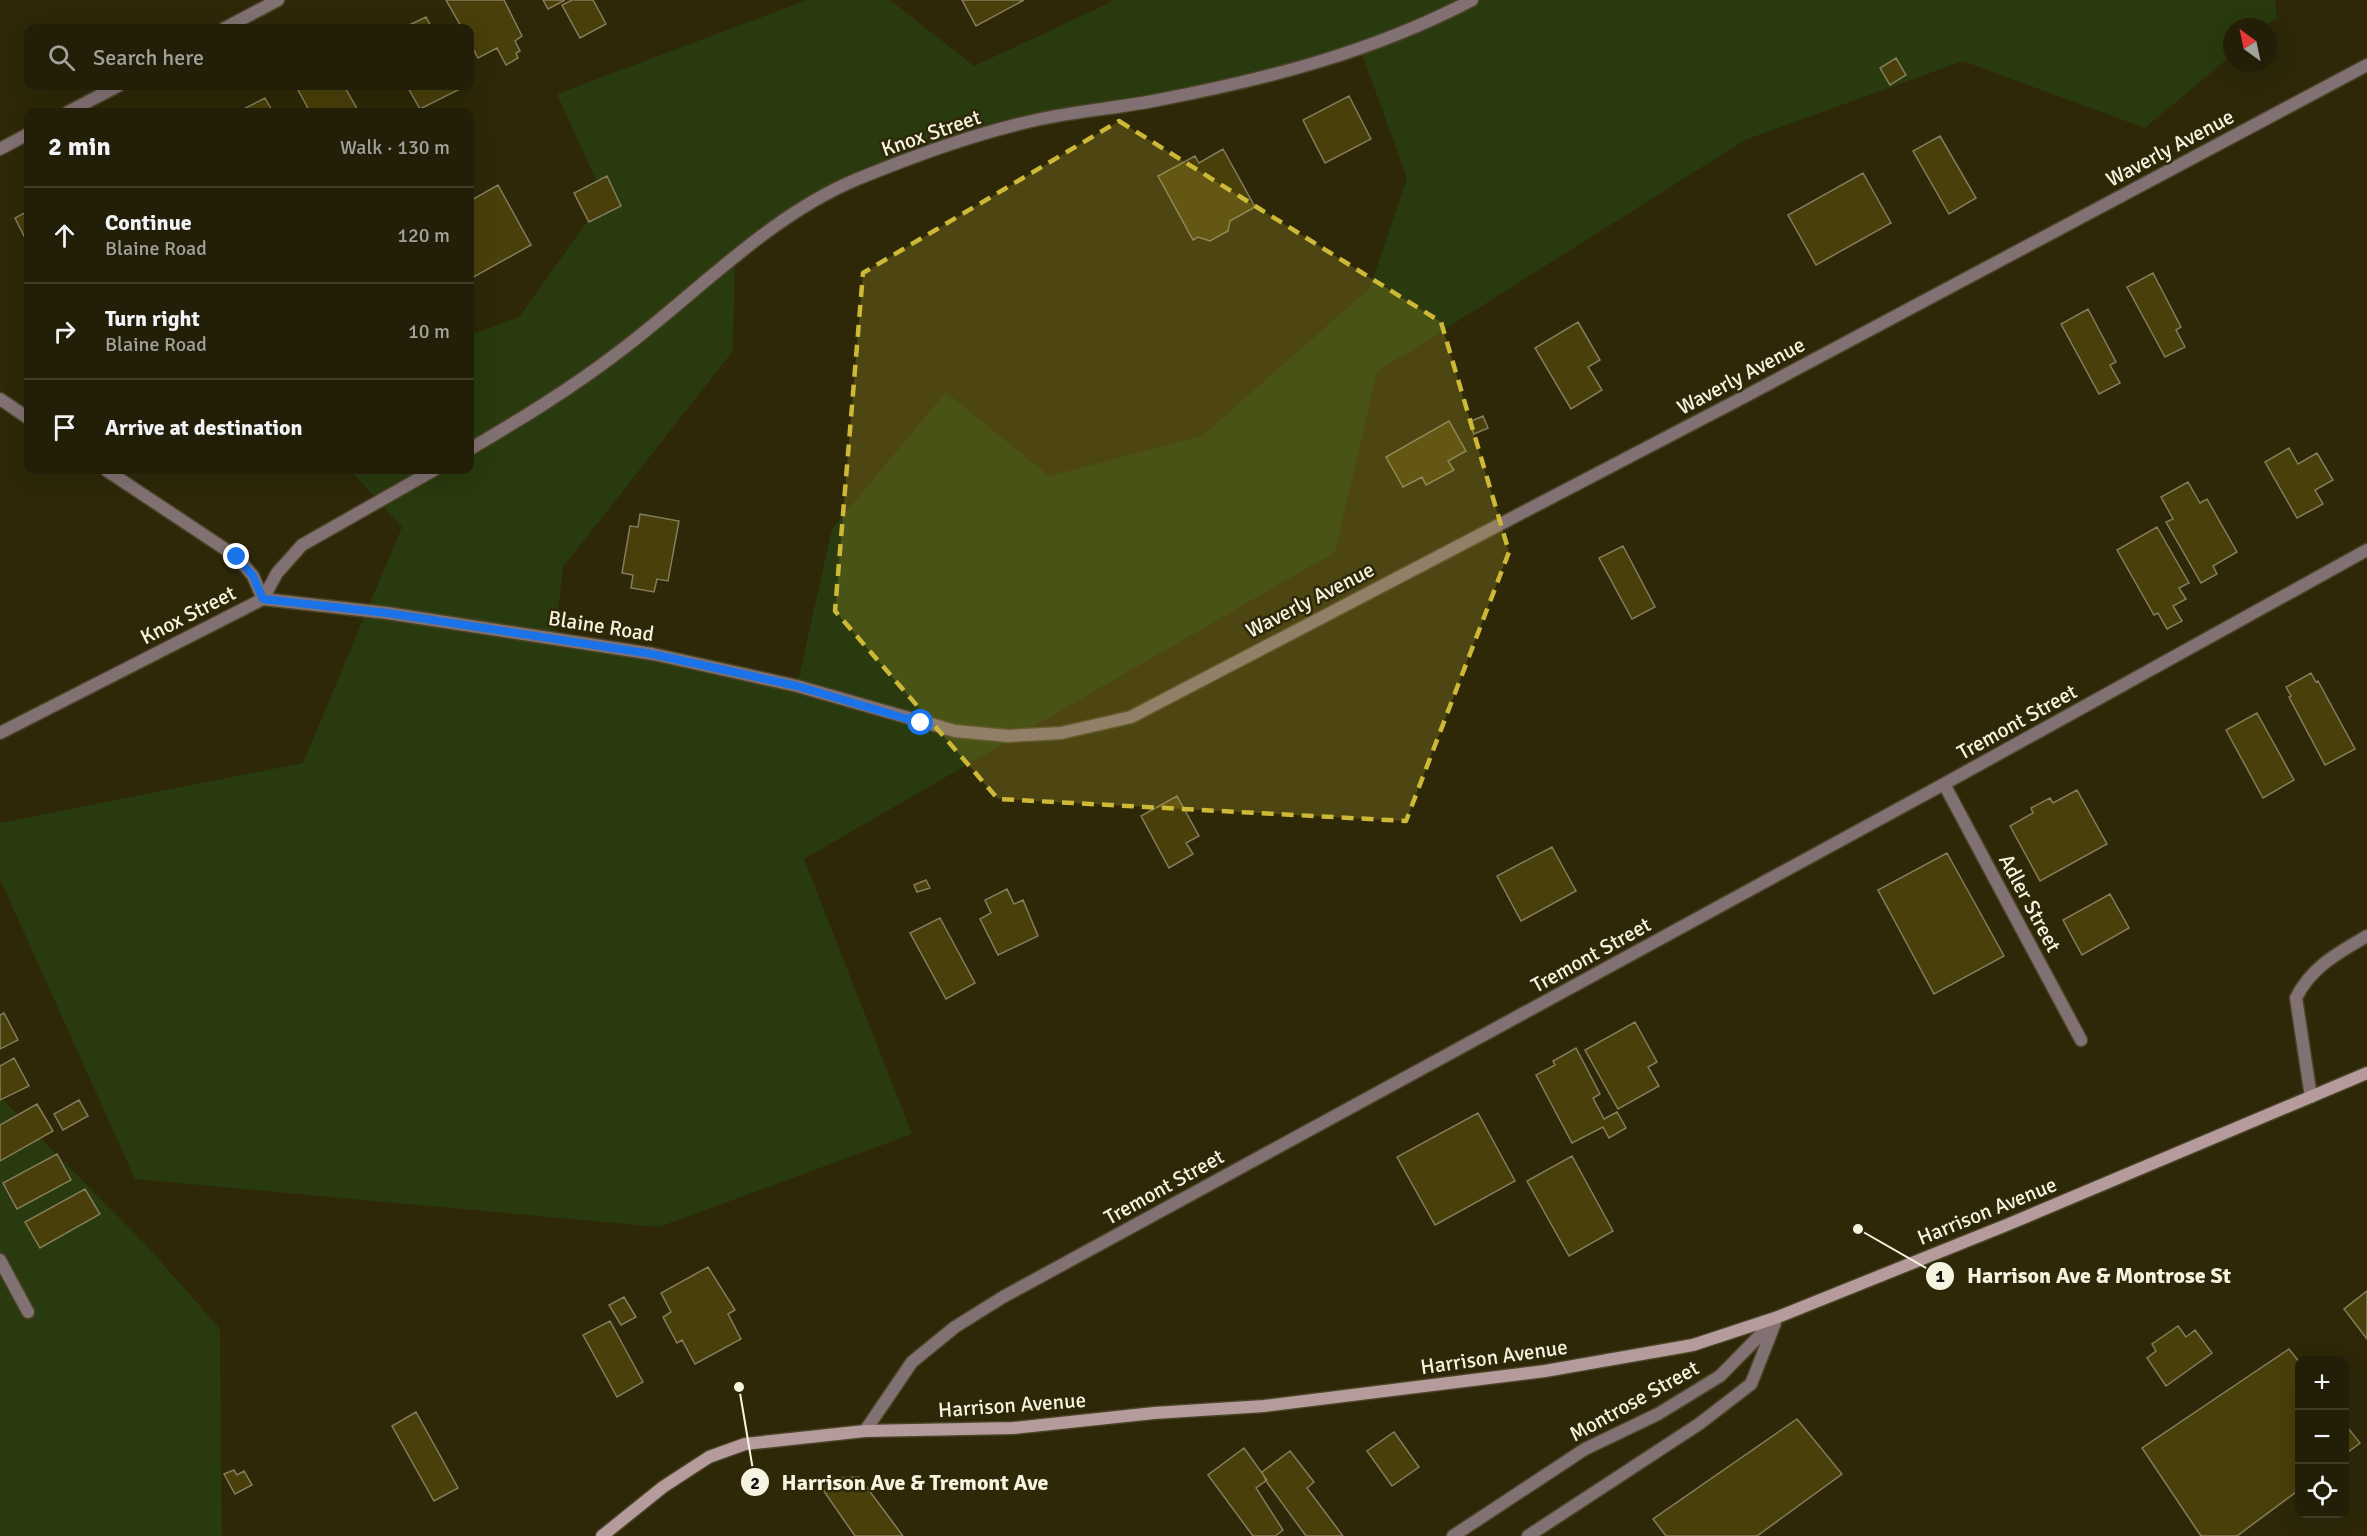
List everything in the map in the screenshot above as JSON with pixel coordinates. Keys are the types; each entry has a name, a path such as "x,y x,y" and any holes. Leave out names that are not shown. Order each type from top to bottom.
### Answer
{"main road":[{"name":"Harrison Avenue","path":"602,1536 663,1487 709,1457 745,1444 865,1431 1013,1428 1154,1413 1264,1407 1545,1371 1693,1345 1778,1317 2145,1169 2367,1073"}],"street":[{"path":"233,24 278,0"},
{"name":"Knox Street","path":"474,447 528,416 620,351 791,215 851,182 952,142 1026,123 1260,79 1361,50 1425,25 1472,0"},
{"name":"Waverly Avenue","path":"1131,717 1740,399 2367,65"},
{"path":"76,108 110,90"},
{"path":"0,149 24,136"},
{"path":"0,399 24,415"},
{"path":"111,474 237,557 253,576 263,599"},
{"name":"Knox Street","path":"0,733 263,599 277,573 302,545 427,474"},
{"name":"Tremont Street","path":"865,1431 912,1362 955,1327 1004,1297 1944,784 2367,550"},
{"name":"Blaine Road","path":"263,599 387,613 652,654 797,686 955,731 1008,736 1061,733 1131,717"},
{"name":"Adler Street","path":"1944,784 2081,1040"},
{"path":"2311,1097 2296,998 2303,983 2326,960 2367,936"},
{"path":"0,1260 27,1312"},
{"path":"1528,1536 1699,1424 1751,1384 1778,1317"},
{"name":"Montrose Street","path":"1453,1536 1584,1449 1658,1414 1720,1376 1778,1317"}],"highlighted area":[{"path":"1119,121 1441,322 1509,552 1406,821 998,799 835,611 863,273"}],"green space":[{"path":"807,0 890,0 974,66 1111,2 1111,0 2275,0 2276,18 2223,18 2223,63 2145,128 1963,61 1745,140 1377,372 1335,552 804,859 912,1134 659,1227 135,1179 0,879 0,823 303,763 402,527 354,474 474,474 474,334 519,317 604,198 557,94","holes":["1361,51 1407,178 1370,288 1202,436 1049,476 946,392 832,529 797,686 555,638 563,567 733,351 735,257 851,182 1036,120 1260,79"]},
{"path":"0,1097 147,1246 220,1329 222,1536 0,1536"}],"building":[{"path":"446,0 504,0 522,36 515,41 520,51 516,53 518,58 506,65 497,48 478,58 474,50 474,24 460,24"},
{"path":"543,0 565,0 548,9"},
{"path":"572,0 593,0 606,24 580,38 562,5"},
{"path":"962,0 1024,0 976,26"},
{"path":"426,17 430,24 411,24"},
{"path":"1896,58 1906,75 1890,85 1880,68"},
{"path":"298,90 346,90 357,108 308,108"},
{"path":"409,90 458,90 422,108 419,108"},
{"path":"1349,96 1371,139 1325,163 1303,120"},
{"path":"265,98 271,108 246,108"},
{"path":"1940,136 1976,198 1949,214 1913,151"},
{"path":"1223,149 1255,207 1230,221 1228,231 1210,241 1198,237 1193,240 1158,176 1195,156 1199,163"},
{"path":"1863,173 1891,223 1816,265 1788,215"},
{"path":"607,176 621,206 589,222 574,193"},
{"path":"498,185 531,245 474,277 474,199"},
{"path":"24,213 24,236 15,218"},
{"path":"2153,273 2181,327 2176,330 2185,347 2165,357 2127,287"},
{"path":"2088,309 2116,362 2110,365 2120,383 2099,394 2061,324"},
{"path":"1578,322 1600,360 1588,367 1602,390 1571,409 1535,348"},
{"path":"1483,416 1488,428 1474,434 1469,422"},
{"path":"1449,421 1466,451 1448,461 1454,470 1426,485 1422,477 1403,487 1386,457"},
{"path":"2289,448 2298,464 2317,453 2333,480 2315,490 2323,504 2297,518 2265,462"},
{"path":"2188,482 2200,503 2207,499 2237,552 2213,566 2217,574 2201,583 2166,522 2173,519 2161,497"},
{"path":"640,514 679,521 668,581 657,579 654,592 631,588 633,575 622,573 630,526 638,527"},
{"path":"2157,527 2189,583 2179,588 2186,599 2173,606 2182,621 2167,629 2158,613 2154,615 2117,550"},
{"path":"1623,546 1655,607 1632,619 1599,558"},
{"path":"2311,673 2316,682 2318,681 2355,749 2325,765 2286,687"},
{"path":"2257,713 2294,780 2263,798 2226,730"},
{"path":"2077,790 2107,844 2040,881 2010,826 2033,813 2031,808 2050,798 2053,803"},
{"path":"1177,796 1199,836 1186,843 1193,854 1169,868 1141,816"},
{"path":"1552,847 1576,891 1521,921 1497,876"},
{"path":"1947,853 2004,956 1934,994 1878,890"},
{"path":"926,880 930,888 917,892 914,885"},
{"path":"1007,889 1014,904 1023,900 1038,936 998,955 980,919 991,913 985,900"},
{"path":"2110,894 2129,928 2082,955 2063,920"},
{"path":"940,918 975,983 946,999 910,933"},
{"path":"4,1013 18,1040 0,1049 0,1015"},
{"path":"1635,1022 1657,1062 1648,1067 1659,1086 1618,1109 1585,1050"},
{"path":"1576,1048 1600,1094 1593,1098 1604,1119 1617,1112 1626,1128 1609,1138 1603,1127 1572,1143 1536,1075 1555,1065 1553,1061"},
{"path":"14,1058 29,1086 0,1100 0,1066"},
{"path":"79,1100 88,1116 63,1130 54,1114"},
{"path":"37,1104 53,1131 0,1161 0,1125"},
{"path":"1478,1113 1515,1181 1435,1225 1397,1157"},
{"path":"57,1154 71,1180 17,1209 3,1183"},
{"path":"1572,1156 1613,1231 1569,1256 1527,1181"},
{"path":"85,1189 100,1214 40,1248 25,1222"},
{"path":"708,1267 735,1310 728,1314 741,1339 695,1364 682,1340 677,1343 663,1317 671,1312 661,1293"},
{"path":"2367,1291 2367,1339 2344,1309"},
{"path":"624,1297 636,1317 621,1325 609,1305"},
{"path":"610,1321 643,1382 617,1397 583,1335"},
{"path":"2178,1326 2186,1337 2195,1330 2212,1353 2166,1386 2147,1358 2156,1351 2152,1344"},
{"path":"2289,1349 2295,1357 2295,1493 2237,1536 2201,1536 2142,1448"},
{"path":"416,1412 458,1488 434,1501 392,1426"},
{"path":"1797,1419 1842,1474 1757,1536 1666,1536 1653,1519"},
{"path":"2349,1429 2360,1443 2349,1451"},
{"path":"1394,1432 1419,1467 1392,1486 1367,1451"},
{"path":"1244,1448 1267,1480 1256,1488 1283,1530 1275,1536 1253,1536 1208,1475"},
{"path":"1290,1451 1314,1482 1307,1488 1343,1536 1306,1536 1266,1481 1262,1472"},
{"path":"234,1470 237,1475 244,1471 252,1485 235,1494 224,1474"},
{"path":"859,1477 903,1536 855,1536 821,1487 833,1478"}],"place":[{"name":"Harrison Ave & Montrose St","path":"1858,1229"},
{"name":"Harrison Ave & Tremont Ave","path":"739,1387"}],"route":[{"path":"237,557 253,576 263,599 387,613 652,654 797,686 921,723"}]}
